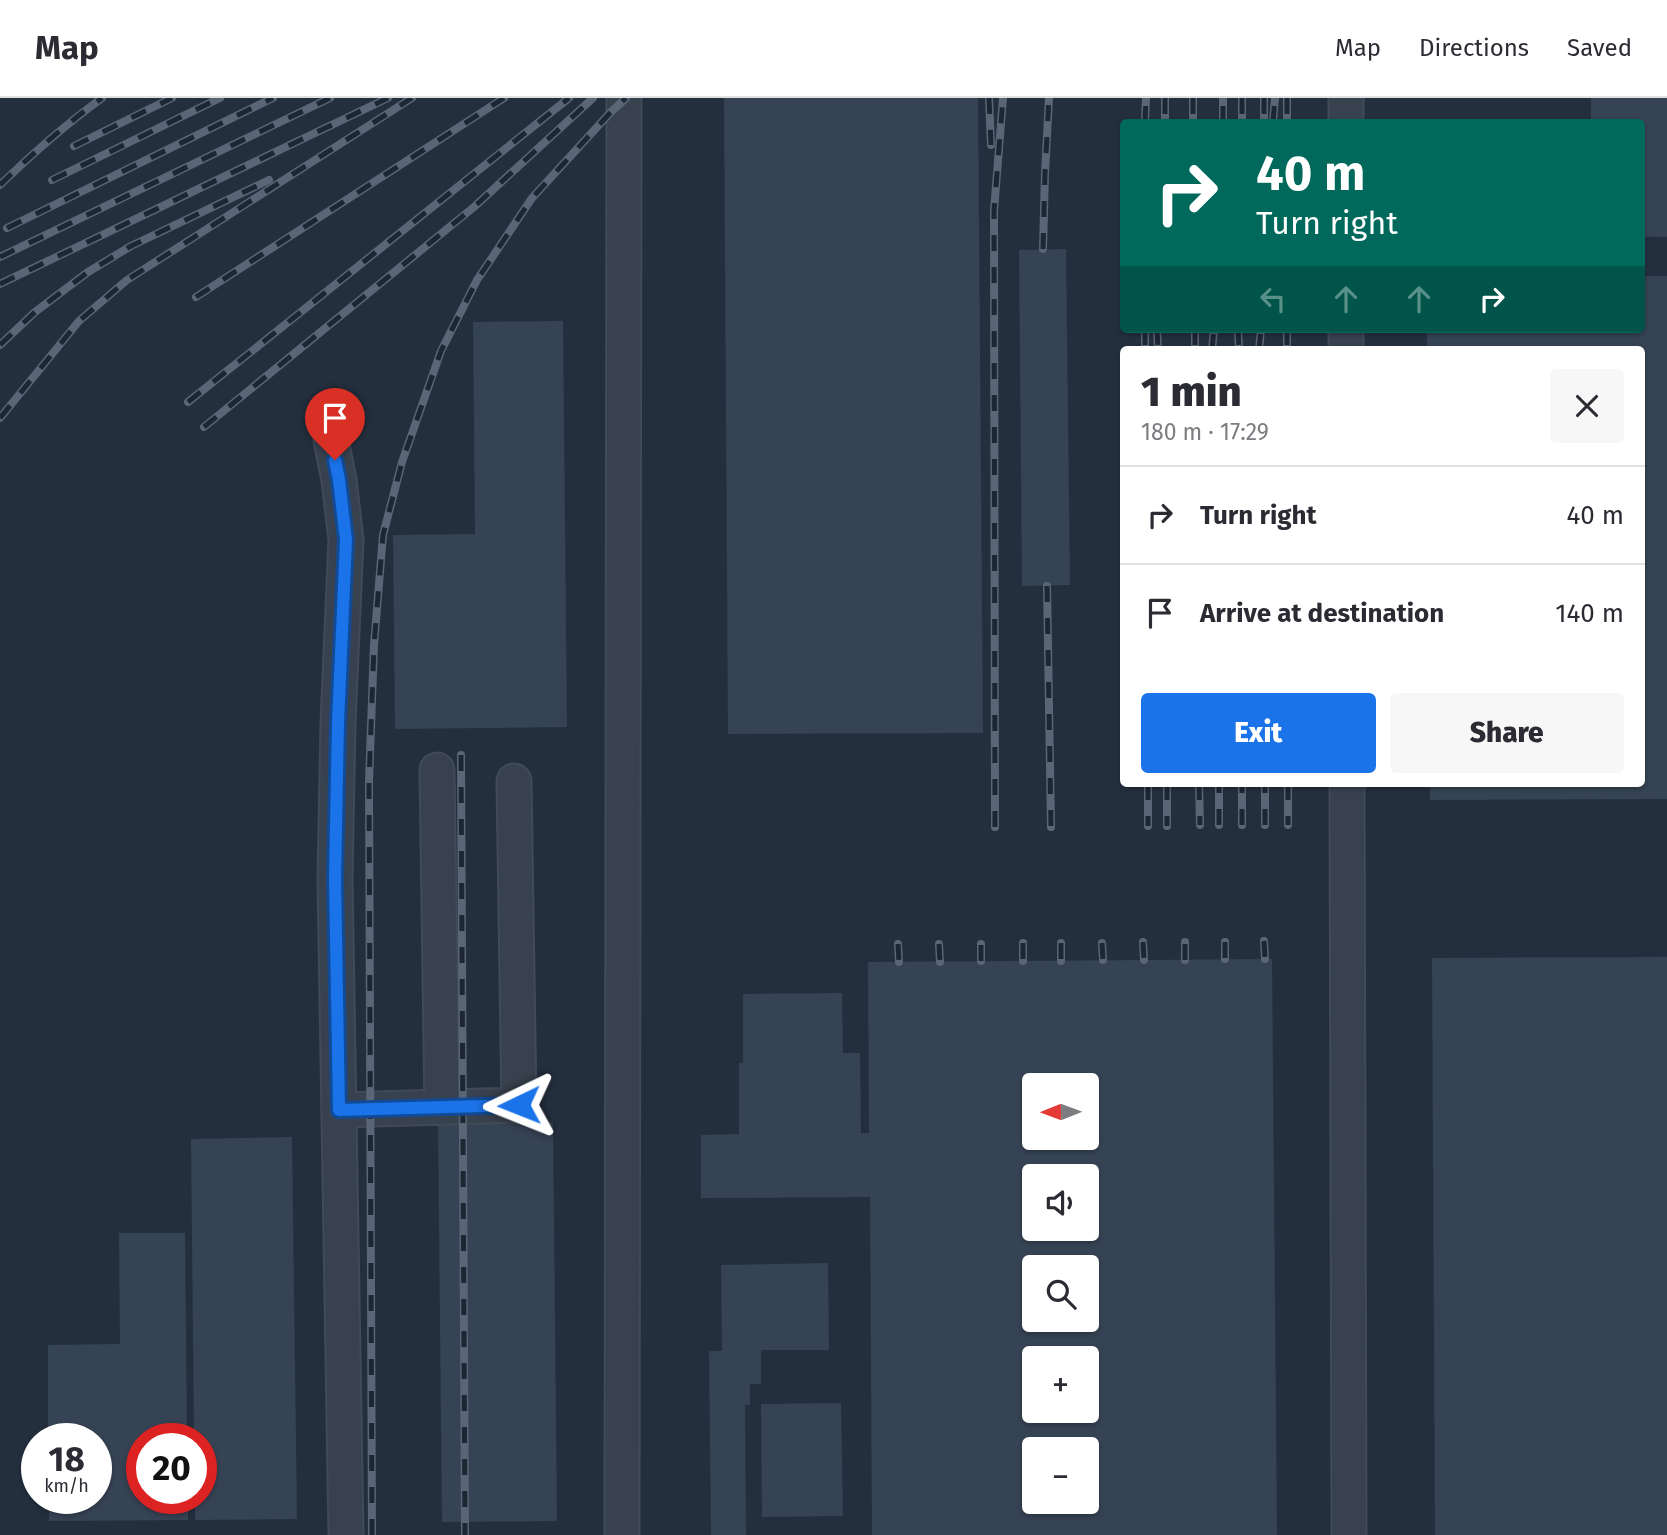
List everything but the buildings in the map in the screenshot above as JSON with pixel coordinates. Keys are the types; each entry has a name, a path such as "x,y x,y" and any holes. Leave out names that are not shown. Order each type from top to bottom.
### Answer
{"street":[{"path":"1346,98 1346,119"},
{"path":"622,1535 631,102"},
{"path":"331,440 346,540 335,879 346,1535"},
{"path":"437,770 442,1108"},
{"path":"339,1110 519,1105 513,781"},
{"path":"1347,787 1349,1535"}],"railway":[{"path":"0,185 49,140 102,98"},
{"path":"74,146 172,98"},
{"path":"52,180 220,98"},
{"path":"7,228 273,98"},
{"path":"0,257 330,98"},
{"path":"0,284 388,98"},
{"path":"0,418 79,321 127,280 412,98"},
{"path":"196,297 504,98"},
{"path":"188,402 569,98"},
{"path":"204,427 474,207 593,98"},
{"path":"372,1535 369,782 374,645 383,535 402,462 441,351 477,280 532,198 626,98"},
{"path":"989,98 991,145"},
{"path":"995,827 994,211 1003,98"},
{"path":"1043,249 1049,98"},
{"path":"1145,119 1146,98"},
{"path":"1165,98 1165,119"},
{"path":"1193,98 1193,119"},
{"path":"1223,98 1223,119"},
{"path":"1242,98 1242,119"},
{"path":"1264,98 1264,119"},
{"path":"1273,119 1275,98"},
{"path":"1287,98 1287,119"},
{"path":"0,345 35,312 88,272 131,246 269,180"},
{"path":"1145,333 1145,346"},
{"path":"1157,333 1158,346"},
{"path":"1195,333 1195,346"},
{"path":"1212,346 1214,333"},
{"path":"1238,333 1239,346"},
{"path":"1259,346 1261,333"},
{"path":"1287,333 1287,346"},
{"path":"1047,586 1051,827"},
{"path":"461,755 465,1535"},
{"path":"1148,787 1148,826"},
{"path":"1167,787 1167,826"},
{"path":"1199,787 1200,825"},
{"path":"1219,787 1219,825"},
{"path":"1242,787 1242,825"},
{"path":"1265,787 1265,825"},
{"path":"1288,787 1288,825"},
{"path":"1264,941 1265,959"},
{"path":"1143,942 1144,960"},
{"path":"1185,942 1185,960"},
{"path":"1225,942 1225,959"},
{"path":"1023,943 1023,961"},
{"path":"1061,943 1061,961"},
{"path":"1102,943 1103,960"},
{"path":"898,944 899,962"},
{"path":"939,944 940,962"},
{"path":"981,944 981,961"}],"route":[{"path":"335,460 346,540 335,879 339,1110 519,1105"}]}
